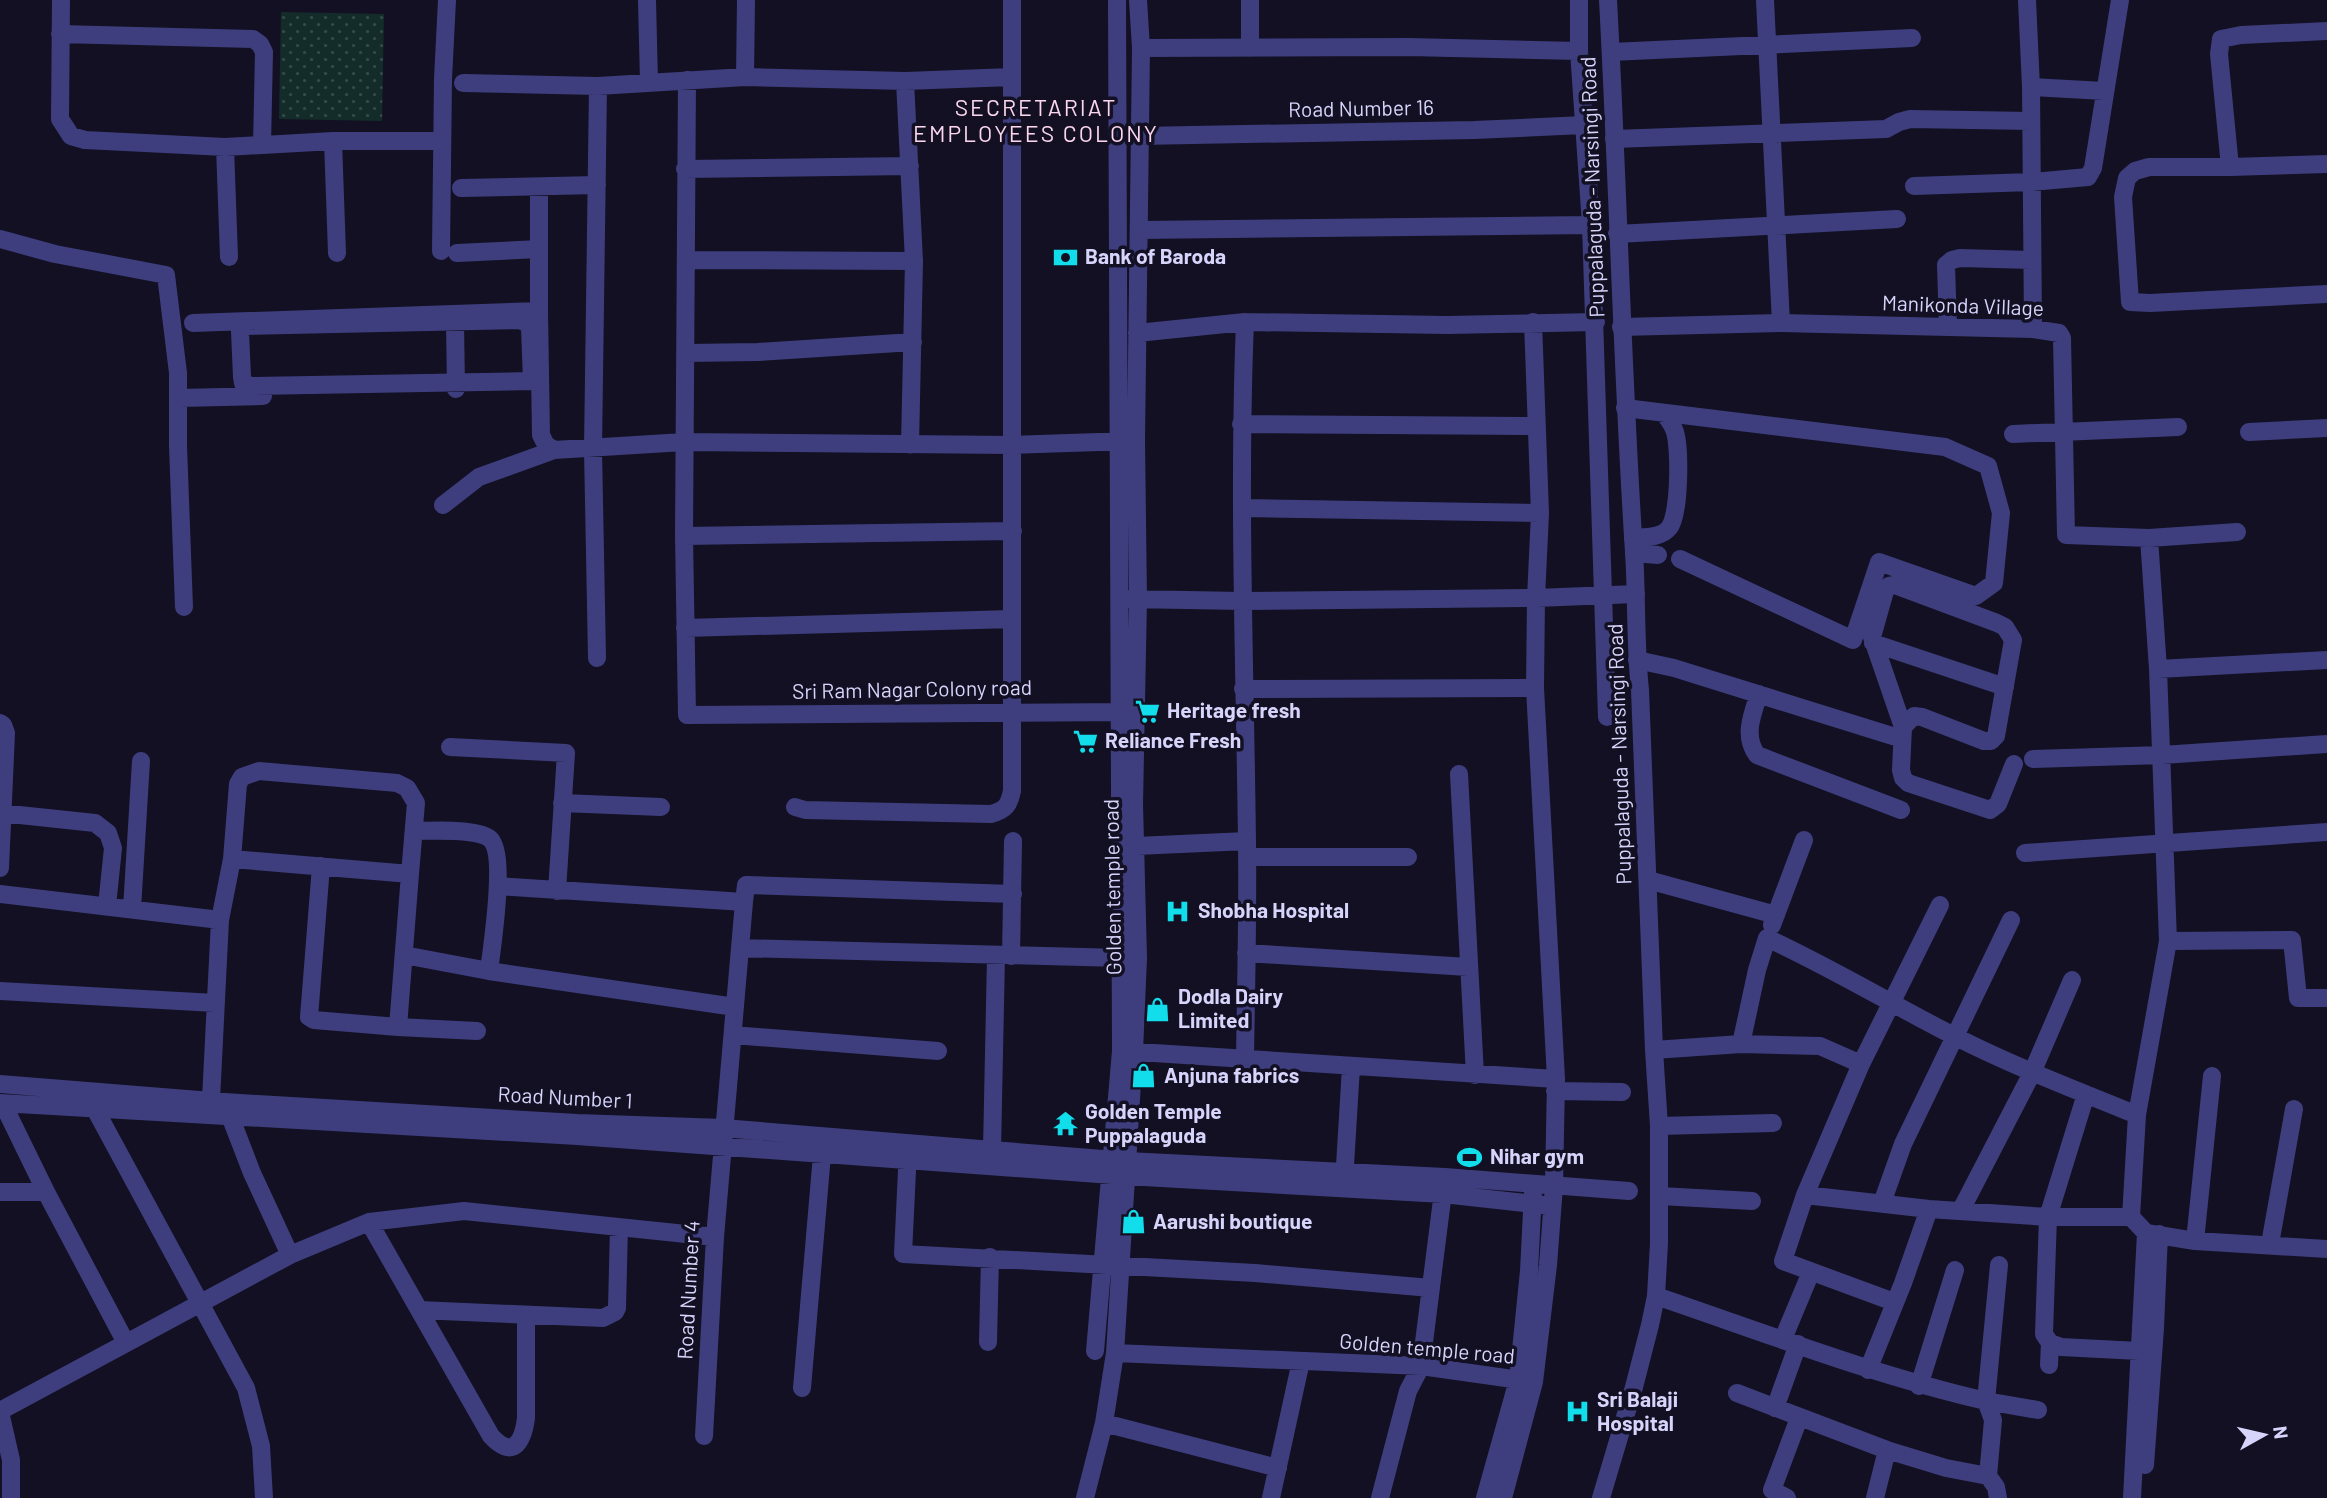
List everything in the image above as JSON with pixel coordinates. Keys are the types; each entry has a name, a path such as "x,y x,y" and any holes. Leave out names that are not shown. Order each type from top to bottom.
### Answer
{"street":[{"path":"61,0 60,119 71,136 85,140 225,147 333,141 442,141"},
{"path":"447,0 442,141 449,252 539,249"},
{"path":"647,0 649,82"},
{"path":"745,77 746,0"},
{"path":"795,807 805,810 991,814 1001,812 1008,806 1012,791 1013,712 1013,0"},
{"name":"Golden temple road","path":"1117,0 1127,440 1138,599 1137,713 1127,805"},
{"name":"Golden temple road","path":"1095,1351 1102,1264 1118,1168 1138,958 1118,712 1118,599 1127,440 1137,333 1141,48 1138,0"},
{"path":"1250,0 1250,48"},
{"path":"1579,0 1579,51 1596,322 1607,717"},
{"name":"Puppalaguda - Narsingi Road","path":"1601,1498 1634,1387 1656,1296 1660,1196 1636,594 1621,327 1608,0"},
{"path":"1765,0 1781,323"},
{"path":"2027,0 2031,87 2033,329"},
{"path":"1914,186 2088,177 2093,168 2120,0"},
{"path":"2230,167 2219,54 2221,39 2241,35 2327,31"},
{"path":"60,34 253,39 261,44 264,52 262,145"},
{"path":"1611,52 1912,38"},
{"path":"1141,48 1409,47 1579,51"},
{"path":"463,83 598,86 745,77 905,81 1012,77"},
{"path":"687,80 685,628 1012,619"},
{"path":"905,81 914,261 910,445"},
{"path":"597,658 593,449 598,86"},
{"path":"2031,87 2104,91"},
{"path":"1614,139 1886,129 1910,119 2031,121"},
{"name":"Road Number 16","path":"1139,136 1584,125"},
{"path":"333,141 337,253"},
{"path":"225,147 229,257"},
{"path":"2327,164 2149,167 2135,171 2127,178 2123,197 2130,302 2327,294"},
{"path":"685,169 910,166"},
{"path":"461,188 597,185"},
{"path":"535,385 539,311 539,187"},
{"path":"1618,234 1897,219"},
{"path":"1140,230 1591,225"},
{"path":"0,239 55,254 166,275 178,373 184,607"},
{"path":"686,260 914,261"},
{"path":"1948,327 1946,265 1952,260 2031,260"},
{"path":"193,323 539,311"},
{"path":"535,385 247,385 243,383 242,377 240,331 246,326 520,320 528,324 541,435 546,445 554,450"},
{"path":"455,322 457,386"},
{"path":"1137,333 1245,322 1596,322"},
{"path":"1245,322 1241,424 1247,849 1245,1059"},
{"path":"1503,1498 1526,1381 1554,1186 1556,1085 1535,688 1539,513 1534,322"},
{"name":"Manikonda Village","path":"1621,327 1781,323 2033,329 2059,334 2062,338 2066,535 2149,538"},
{"path":"686,353 758,352 914,342"},
{"path":"179,398 380,387"},
{"path":"1625,408 1945,447 1988,466 2001,513 1994,583 1976,596 1879,562 1853,640 1680,559"},
{"path":"1633,545 1662,533 1672,523 1677,497 1678,446 1674,429 1664,413"},
{"path":"1241,424 1536,426"},
{"path":"2013,434 2178,427"},
{"path":"2249,432 2327,428"},
{"path":"443,505 479,477 554,450 684,442 1012,445 1127,440"},
{"path":"1243,508 1539,513"},
{"path":"684,536 1013,531"},
{"path":"2132,1217 2137,1115 2168,941 2158,669 2149,538 2238,532"},
{"path":"1633,545 1658,555"},
{"path":"1903,733 1914,716 1991,741 1996,736 2013,640 2006,627 1895,585 1889,586 1883,598 1872,637 1903,733 1901,770 1908,783 1986,810 1998,804 2014,764"},
{"path":"1118,599 1243,601 1536,598 1636,594"},
{"name":"Sri Ram Nagar Colony road","path":"685,628 687,715 1137,713"},
{"path":"1873,643 2004,687"},
{"path":"1637,660 1903,733"},
{"path":"2158,669 2327,660"},
{"path":"1243,689 1535,688"},
{"path":"1759,695 1749,725 1751,747 1757,755 1901,810"},
{"path":"0,723 6,733 0,868"},
{"path":"2033,759 2162,755 2327,744"},
{"path":"450,747 565,751 557,891"},
{"path":"132,909 141,761"},
{"path":"211,1100 220,920 232,859 239,784 242,777 259,771 397,783 408,788 416,803 398,1027"},
{"path":"1460,774 1475,1075"},
{"path":"562,803 661,807"},
{"path":"1,813 95,823 107,833 113,848 107,906"},
{"path":"414,831 475,833 491,839 497,847 498,886 489,971"},
{"path":"2025,853 2327,832"},
{"path":"1130,834 1247,849 1408,857"},
{"name":"Golden temple road","path":"1128,1051 1121,958 1130,834"},
{"path":"1741,1044 1757,970 1804,840"},
{"path":"992,1150 1004,956 1013,894 1013,841"},
{"path":"232,859 410,874"},
{"path":"321,866 309,1017 314,1020 477,1031"},
{"path":"1648,880 1776,915"},
{"path":"498,886 744,902 746,885 1013,894"},
{"path":"0,894 220,920"},
{"name":"Road Number 4","path":"704,1436 723,1128 744,902"},
{"path":"1894,1303 1783,1261 1805,1195 1861,1064 1940,905"},
{"path":"1882,1203 1903,1144 2011,920"},
{"path":"1767,938 1955,1037 2032,1073 2137,1115"},
{"path":"2168,941 2292,940 2298,998 2327,998"},
{"path":"740,948 1121,958"},
{"path":"1246,953 1468,967"},
{"path":"404,955 489,971 735,1007"},
{"path":"1961,1210 2032,1073 2072,981"},
{"path":"0,990 215,1003"},
{"path":"733,1035 939,1051"},
{"path":"1654,1050 1741,1044 1820,1046 1861,1064"},
{"path":"1128,1051 1475,1075 1622,1092"},
{"path":"1344,1180 1351,1066"},
{"path":"2195,1241 2212,1076"},
{"name":"Road Number 1","path":"0,1084 577,1123 723,1128 823,1144 1118,1168"},
{"path":"2049,1365 2050,1343 2044,1334 2048,1217 2086,1094"},
{"path":"2,1104 126,1343"},
{"name":"Road Number 1","path":"2,1104 563,1135 722,1147 823,1144"},
{"path":"96,1109 246,1388 261,1446 264,1498"},
{"path":"2270,1244 2294,1109"},
{"path":"230,1116 252,1173 290,1255"},
{"path":"1659,1126 1773,1123"},
{"path":"802,1388 823,1144"},
{"name":"Road Number 1","path":"908,1152 992,1150 1118,1168"},
{"path":"908,1152 903,1254 1255,1273 1430,1288"},
{"path":"1118,1168 1444,1186 1534,1183 1629,1191"},
{"name":"Golden temple road","path":"1118,1168 1121,1266 1115,1353 1421,1366 1526,1381"},
{"path":"1485,1498 1526,1381 1534,1183"},
{"path":"1444,1186 1552,1206"},
{"path":"1380,1498 1409,1391 1421,1366 1444,1186"},
{"path":"0,1192 46,1192"},
{"path":"1805,1195 1929,1209 2048,1217 2132,1217 2152,1233 2195,1241 2327,1249"},
{"path":"1660,1196 1752,1201"},
{"path":"1868,1370 1929,1209"},
{"path":"11,1498 11,1460 0,1412 290,1255 369,1223 464,1211 715,1237"},
{"path":"369,1223 491,1436 500,1446 518,1444 524,1434 526,1315"},
{"path":"419,1310 603,1318 617,1308 619,1227"},
{"path":"2132,1498 2138,1351 2152,1233"},
{"path":"2144,1498 2152,1233"},
{"path":"988,1342 990,1257"},
{"path":"1998,1498 1996,1487 1988,1476 1993,1420 1986,1402 1999,1265"},
{"path":"1919,1386 1955,1270"},
{"path":"1775,1409 1790,1342 1811,1272"},
{"path":"1656,1296 1919,1386 1986,1402 2038,1410"},
{"path":"2050,1343 2061,1347 2138,1351"},
{"path":"1085,1498 1104,1423 1115,1353"},
{"path":"1271,1498 1301,1361"},
{"path":"1737,1394 1887,1450 1946,1468 1988,1476"},
{"path":"1787,1498 1772,1490 1799,1418"},
{"path":"1104,1423 1278,1468"},
{"path":"1875,1498 1887,1450"}],"green space":[{"path":"281,12 384,14 382,121 279,119"}],"place":[{"name":"Bank of Baroda","path":"1065,257"},
{"name":"Heritage fresh","path":"1147,711"},
{"name":"Reliance Fresh","path":"1085,741"},
{"name":"Shobha Hospital","path":"1178,911"},
{"name":"Dodla Dairy Limited","path":"1158,1009"},
{"name":"Anjuna fabrics","path":"1144,1076"},
{"name":"Golden Temple Puppalaguda","path":"1065,1124"},
{"name":"Nihar gym","path":"1470,1157"},
{"name":"Aarushi boutique","path":"1133,1222"},
{"name":"Sri Balaji Hospital","path":"1577,1412"}],"district":[{"name":"SECRETARIAT EMPLOYEES COLONY","path":"1036,121"}]}
